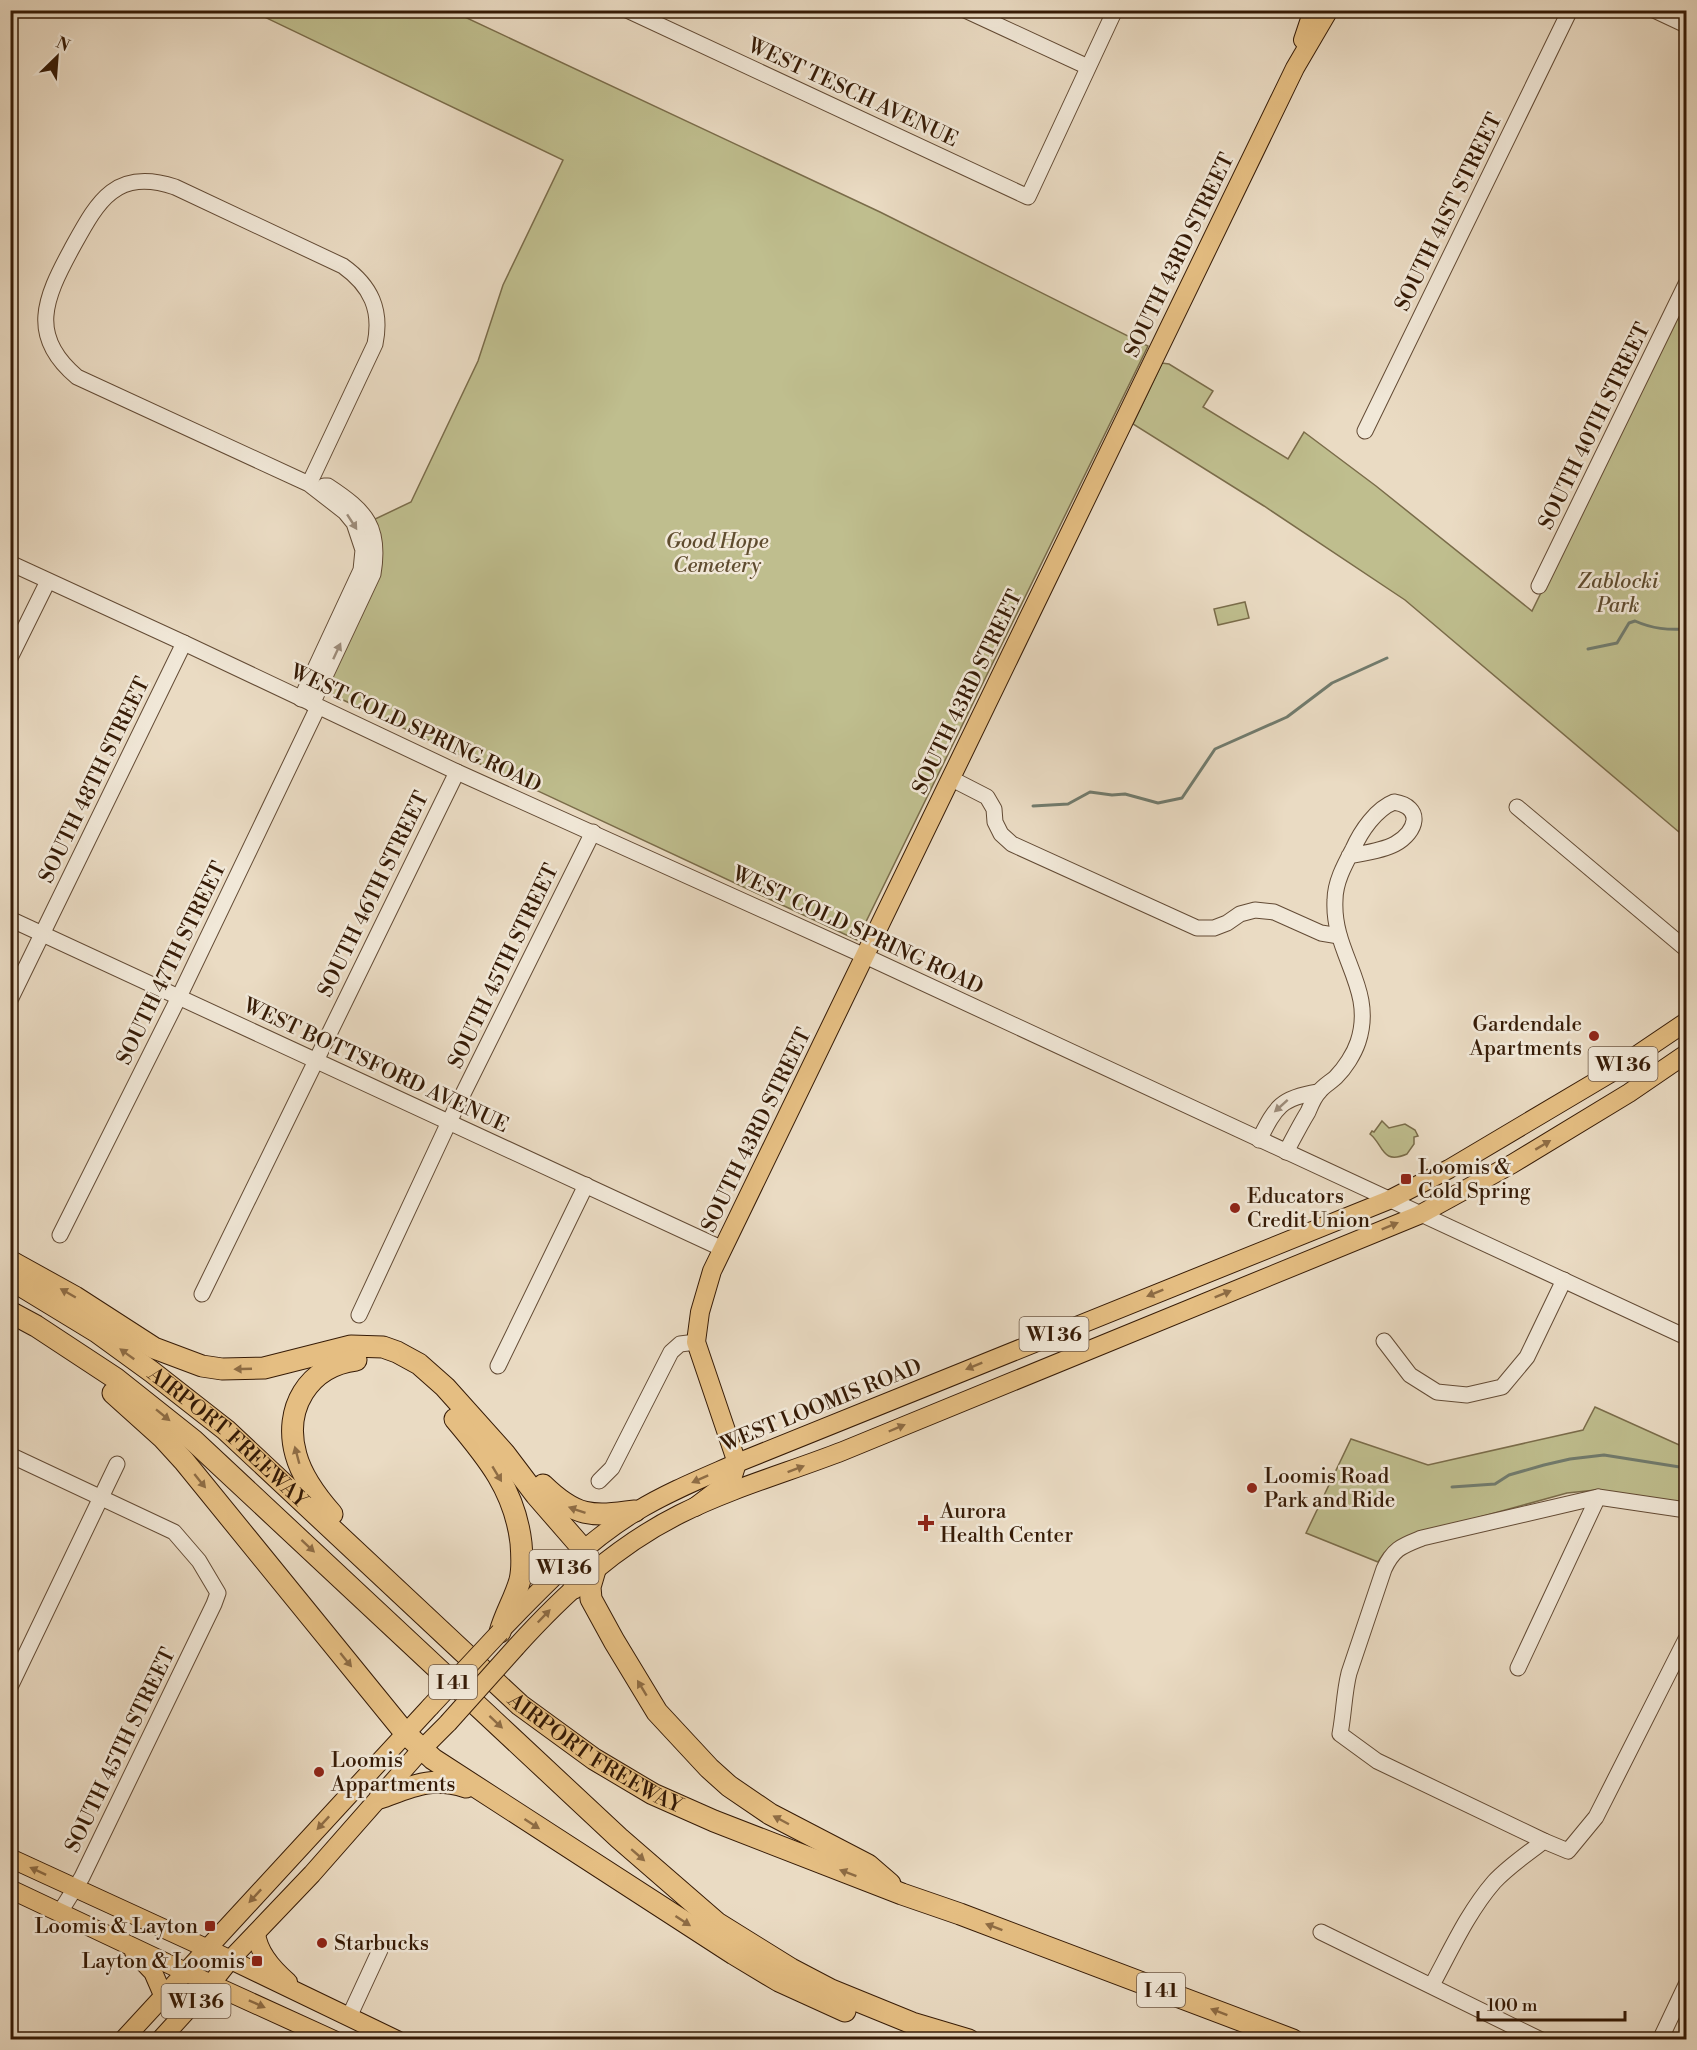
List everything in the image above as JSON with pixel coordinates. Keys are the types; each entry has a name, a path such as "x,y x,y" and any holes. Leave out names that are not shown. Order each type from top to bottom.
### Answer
{"highway":[{"path":"10,1261 75,1297 154,1348 202,1366 222,1369 264,1368 351,1346 383,1347 419,1364 445,1387 505,1454 536,1496 584,1549 583,1563 574,1588"},
{"name":"AIRPORT FREEWAY","path":"10,1279 97,1332 226,1430 520,1705 594,1759 653,1794 714,1821 902,1894 1293,2040"},
{"name":"AIRPORT FREEWAY","path":"10,1311 115,1378 193,1440 619,1838 698,1908 738,1937 831,1990 912,2023 969,2040"},
{"path":"10,1324 84,1371 116,1396 162,1438 184,1461 406,1734 422,1750 483,1792 778,1981 836,2008 894,2028 912,2023"},
{"path":"438,1629 419,1601 324,1505 300,1467 292,1432 295,1410 310,1382 335,1364 363,1359 378,1360 406,1371 435,1394 498,1473 516,1513 522,1552 520,1580 500,1632"},
{"path":"505,1454 567,1506 587,1514 598,1515 635,1511"},
{"path":"595,1570 590,1587 591,1599 644,1693 672,1731 709,1768 750,1802 868,1865 902,1894"},
{"path":"380,1798 436,1781 483,1792"}],"main road":[{"name":"SOUTH 43RD STREET","path":"1294,68 1313,10"},
{"name":"SOUTH 43RD STREET","path":"737,1462 696,1342 703,1299 712,1271 1294,68 1329,10"},
{"name":"WEST LOOMIS ROAD","path":"123,2040 184,1971 548,1582 584,1549 635,1511 737,1462 1389,1200 1449,1169 1609,1074 1686,1022"},
{"name":"WI 36","path":"160,2040 230,1960 312,1874 545,1615 595,1570 647,1532 695,1507 748,1485 788,1472 1419,1215 1522,1158 1629,1093 1686,1054"},
{"path":"1070,1327 1083,1352"},
{"path":"748,1485 750,1478 766,1462 803,1436"},
{"path":"695,1507 732,1479 737,1462"},
{"path":"10,1858 304,1994 397,2040"},
{"path":"10,1889 334,2040"},
{"path":"256,1933 258,1944 271,1965 304,1994"},
{"path":"108,1935 135,1952 149,1966 163,1995"}],"street":[{"name":"WEST TESCH AVENUE","path":"627,10 1028,197 1088,67"},
{"path":"965,10 1088,67 1115,10"},
{"name":"SOUTH 41ST STREET","path":"1365,431 1570,10"},
{"path":"1654,10 1686,25"},
{"path":"142,180 159,181 343,266 356,274 365,285 377,314 378,329 375,344 309,484 77,377 55,356 47,335 45,314 53,285 92,212 114,191 128,183 142,180"},
{"name":"SOUTH 40TH STREET","path":"1539,586 1686,284"},
{"name":"SOUTH 47TH STREET","path":"60,1235 179,997 367,572 376,558 375,542 364,516 354,503 328,486 309,484"},
{"name":"WEST COLD SPRING ROAD","path":"10,563 457,772 866,956 1419,1215 1686,1337"},
{"path":"10,658 48,581"},
{"name":"SOUTH 48TH STREET","path":"10,1000 184,643"},
{"name":"SOUTH 46TH STREET","path":"202,1294 457,772"},
{"path":"950,778 987,796 994,809 995,822 1001,834 1012,844 1197,928 1214,928 1240,914 1255,910 1274,912 1321,933 1339,936"},
{"path":"1517,807 1686,949"},
{"name":"SOUTH 45TH STREET","path":"359,1315 449,1122 592,832"},
{"path":"1286,1152 1318,1092 1338,1075 1358,1042 1362,1014 1361,994 1339,936 1335,899 1349,856"},
{"name":"WEST BOTTSFORD AVENUE","path":"10,919 723,1249"},
{"path":"1259,1140 1275,1111 1283,1103 1296,1096 1318,1092"},
{"path":"498,1366 586,1185"},
{"path":"1384,1341 1410,1375 1437,1392 1467,1395 1502,1387 1527,1358 1564,1280"},
{"path":"599,1481 612,1468 671,1352 680,1344 696,1342"},
{"path":"10,1455 101,1497"},
{"path":"10,1687 117,1464"},
{"name":"SOUTH 45TH STREET","path":"60,1912 75,1888 218,1593 213,1581 178,1535 168,1528 101,1497"},
{"path":"1686,1510 1598,1497 1422,1538 1406,1545 1391,1555 1378,1584 1345,1688 1341,1734 1377,1761 1568,1851 1596,1817 1686,1639"},
{"path":"1518,1668 1598,1497"},
{"path":"1432,1985 1462,1928 1494,1882 1544,1840"},
{"path":"1321,1932 1541,2040"},
{"path":"349,2017 380,1950"},
{"path":"1660,2040 1686,1985"}],"green space":[{"name":"Good Hope Cemetery","path":"252,11 452,11 880,212 1148,346 857,940 326,692 373,520 411,502 478,361 503,285 563,160"},
{"name":"Zablocki Park","path":"1686,297 1686,838 1405,600 1264,506 1133,424 1162,363 1169,364 1213,391 1203,407 1288,459 1304,432 1376,486 1532,611"},
{"path":"1245,602 1249,618 1218,625 1214,609"},
{"path":"1382,1121 1389,1128 1405,1124 1415,1130 1418,1136 1414,1137 1414,1144 1407,1154 1399,1157 1388,1155 1370,1134"},
{"path":"1595,1407 1686,1448 1686,1504 1596,1490 1567,1493 1404,1538 1384,1553 1378,1562 1306,1533 1351,1439 1428,1465 1583,1430"}],"waterway":[{"path":"1588,649 1617,643 1629,623 1635,621 1660,628 1686,629"},
{"path":"1033,806 1068,804 1090,792 1125,794 1158,803 1182,798 1215,749 1287,717 1332,683 1387,658"},
{"path":"1452,1487 1495,1484 1509,1475 1544,1465 1604,1455 1686,1468"}],"place":[{"name":"Gardendale Apartments","path":"1594,1036"},
{"name":"Loomis & Cold Spring","path":"1406,1179"},
{"name":"Educators Credit Union","path":"1235,1208"},
{"name":"Loomis Road Park and Ride","path":"1252,1488"},
{"name":"Aurora Health Center","path":"926,1523"},
{"name":"Loomis Appartments","path":"319,1772"},
{"name":"Loomis & Layton","path":"210,1926"},
{"name":"Starbucks","path":"322,1943"},
{"name":"Layton & Loomis","path":"257,1961"}]}
